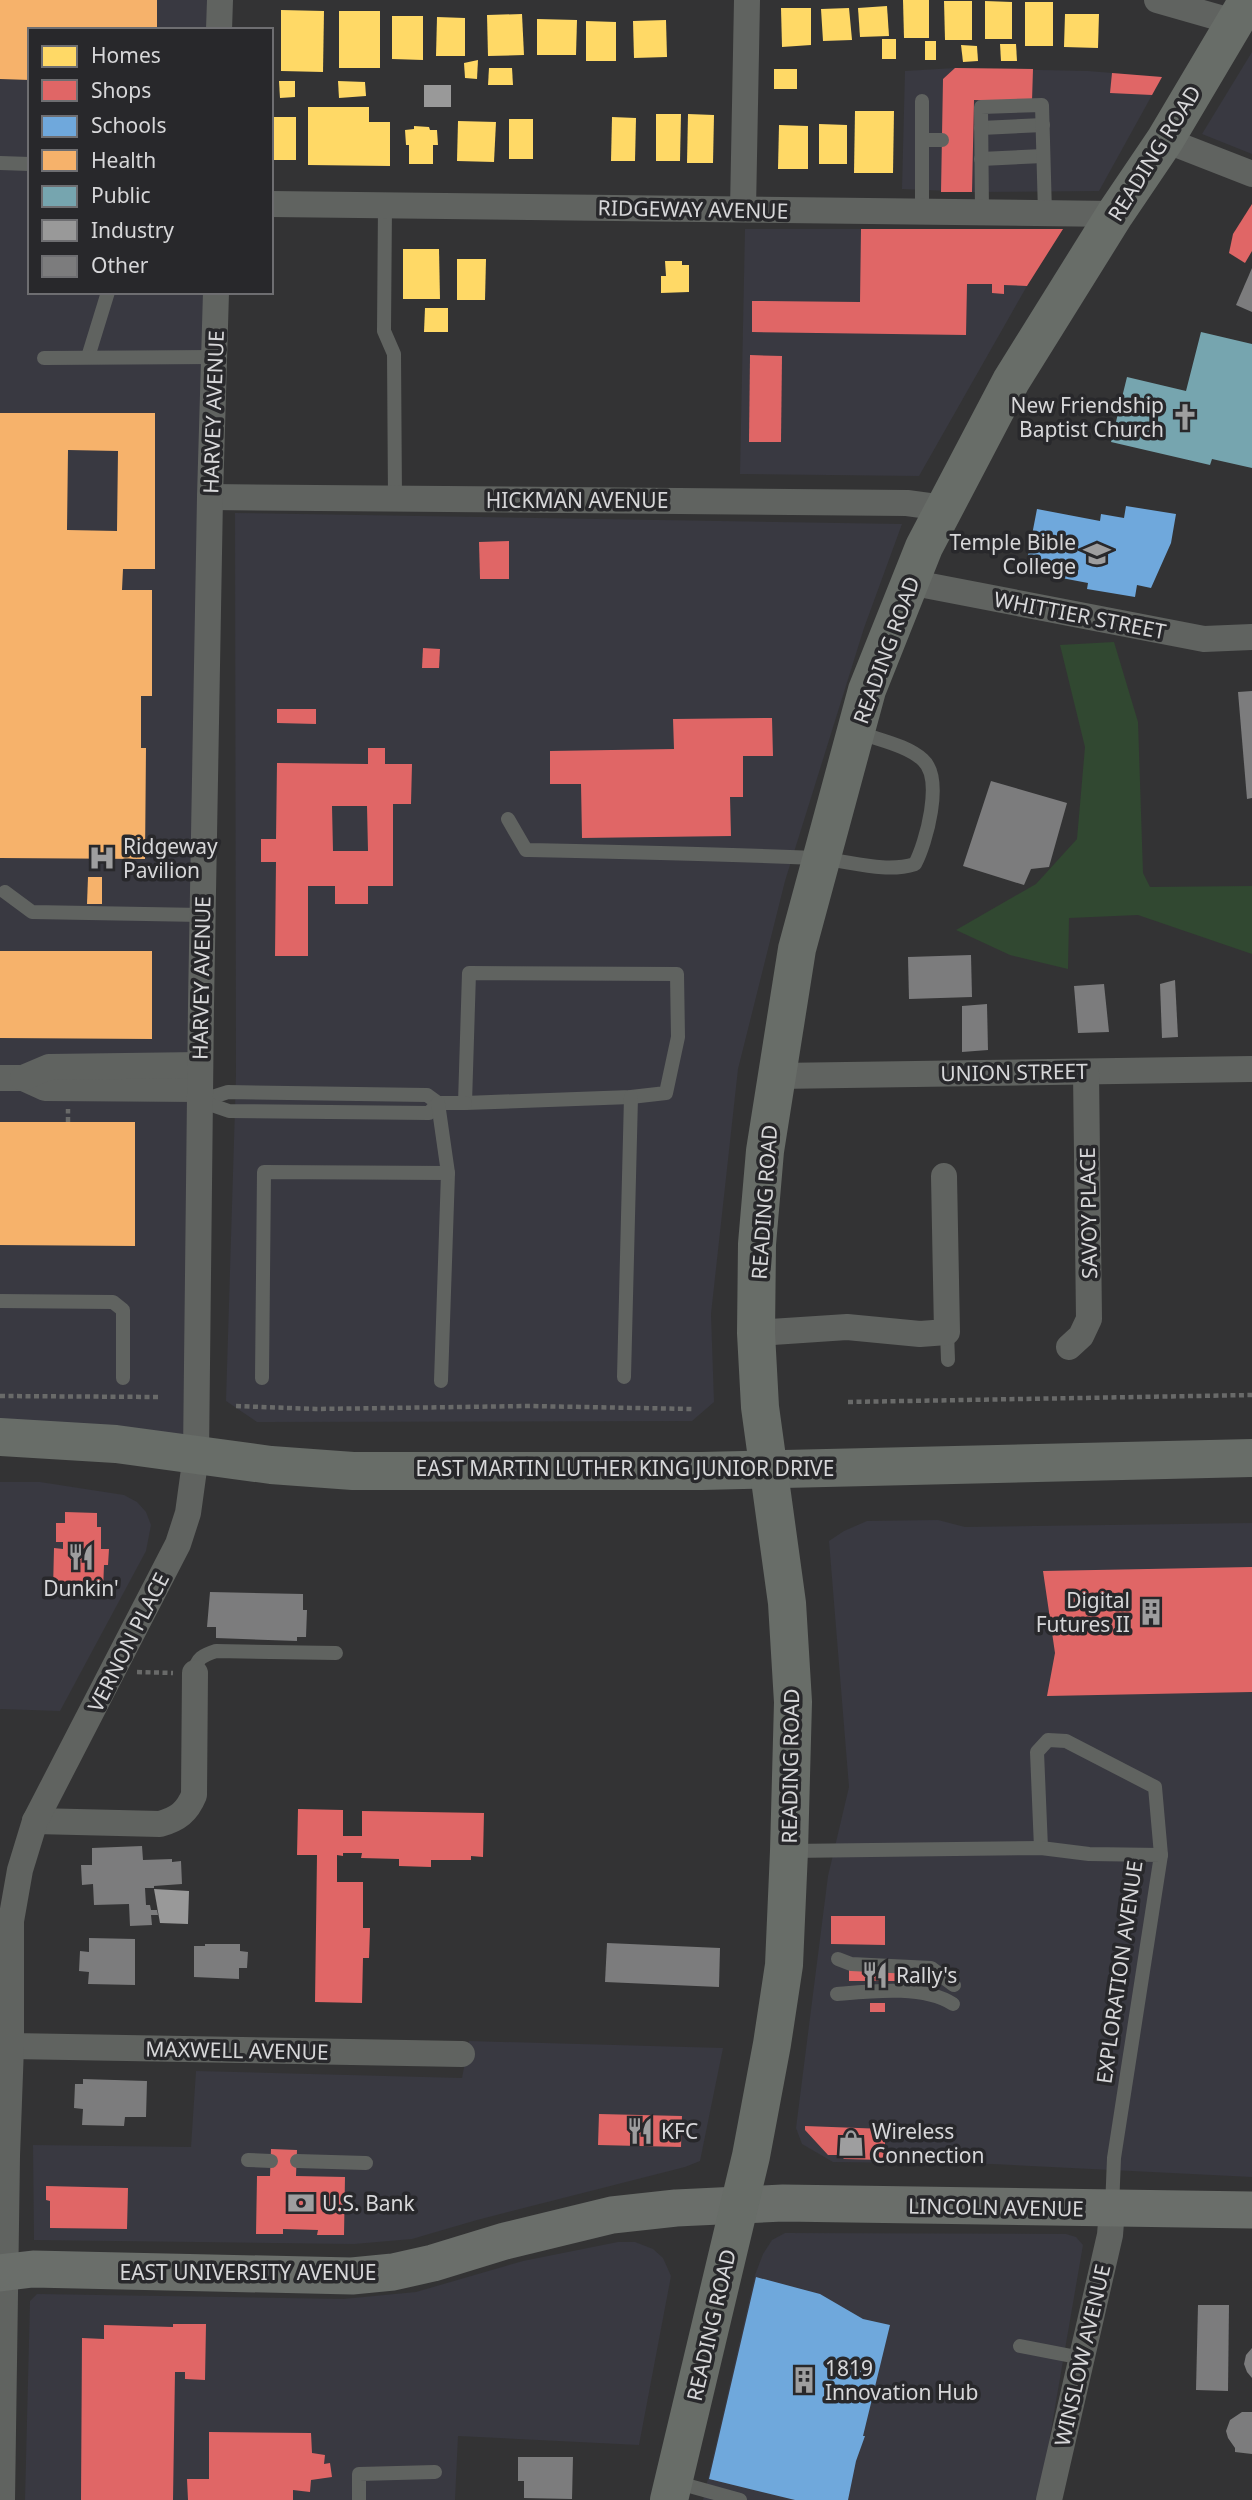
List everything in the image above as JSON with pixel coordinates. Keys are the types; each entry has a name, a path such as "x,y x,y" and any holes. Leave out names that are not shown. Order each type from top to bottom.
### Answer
{"main road":[{"name":"READING ROAD","path":"671,2491 741,2204 780,1992 789,1851 793,1702 787,1603 760,1407 756,1333 757,1244 761,1191 797,949 867,690 909,582 944,508 1011,381 1115,214 1166,140 1241,11"},
{"name":"EAST MARTIN LUTHER KING JUNIOR DRIVE","path":"0,1437 76,1440 271,1465 353,1471 689,1471 1252,1458"}],"street":[{"path":"219,28 220,0"},
{"path":"743,209 747,0"},
{"path":"1157,0 1241,11"},
{"path":"1166,140 1252,174"},
{"name":"RIDGEWAY AVENUE","path":"273,204 1115,214"},
{"name":"HARVEY AVENUE","path":"196,1455 202,915 216,294"},
{"name":"HICKMAN AVENUE","path":"210,497 907,503 944,508"},
{"name":"WHITTIER STREET","path":"909,582 1204,639 1252,637"},
{"path":"12,1078 49,1067 200,1085"},
{"name":"UNION STREET","path":"777,1076 1252,1069"},
{"name":"SAVOY PLACE","path":"1069,1348 1081,1336 1088,1319 1086,1072"},
{"path":"756,1333 846,1327 919,1334 947,1332 944,1176"},
{"name":"VERNON PLACE","path":"2,2500 3,2272 11,2046 11,1921 20,1870 35,1821 178,1544 188,1513 196,1455"},
{"path":"35,1821 160,1824 182,1815 190,1806 194,1795 185,1673"},
{"name":"MAXWELL AVENUE","path":"11,2046 462,2054"},
{"name":"LINCOLN AVENUE","path":"741,2204 1252,2210"},
{"name":"EAST UNIVERSITY AVENUE","path":"3,2272 33,2269 352,2276 393,2272 433,2263 582,2221 676,2208 741,2204"},
{"name":"WINSLOW AVENUE","path":"1049,2500 1111,2235 1112,2209"}],"lane":[{"path":"922,101 922,211"},
{"path":"982,212 978,136 981,107 1042,105 1045,213"},
{"path":"923,140 942,140"},
{"path":"981,159 1043,156"},
{"path":"0,163 28,164"},
{"path":"385,205 384,331 394,354 395,499"},
{"path":"88,357 107,294"},
{"path":"44,358 214,357"},
{"path":"508,819 526,850 822,859 898,869 915,864 921,852 932,810 932,774 925,761 907,750 856,732"},
{"path":"5,892 32,912 202,915"},
{"path":"200,1085 229,1111 429,1113 438,1103 465,1103 631,1097 666,1093 678,1037 677,974 469,974 465,1103"},
{"path":"624,1377 631,1097"},
{"path":"438,1103 448,1173 441,1381"},
{"path":"262,1378 264,1172 448,1173"},
{"path":"0,1301 113,1301 123,1310 124,1378"},
{"path":"947,1332 948,1360"},
{"path":"185,1673 195,1666 201,1656 216,1651 336,1653"},
{"path":"1041,1848 1037,1752 1048,1740 1066,1741 1155,1787 1161,1855"},
{"name":"EXPLORATION AVENUE","path":"789,1851 1041,1848 1089,1854 1161,1855 1114,2158 1112,2209"},
{"path":"838,1959 851,1964 931,1968 954,1985"},
{"path":"837,1993 927,1992 953,2004"},
{"path":"248,2160 271,2161"},
{"path":"297,2161 366,2163"},
{"path":"1020,2346 1082,2358"},
{"path":"359,2500 359,2474 435,2472"},
{"path":"671,2491 740,2500"}],"path":[{"path":"848,1402 1252,1395"},
{"path":"0,1396 158,1397"},
{"path":"236,1406 316,1409 530,1406 692,1409"},
{"path":"136,1672 185,1673"}],"shaded area":[{"name":"Ridgeway Pavilion","path":"0,0 220,0 220,28 28,28 28,294 216,294 196,1455 0,1437"},
{"path":"1252,52 1252,154 1202,134"},
{"path":"955,68 1088,71 1162,77 1099,191 972,192 902,189 905,71"},
{"path":"745,229 1063,229 1027,286 919,476 740,474"},
{"path":"235,513 902,524 864,628 785,881 738,1069 711,1314 714,1402 692,1421 257,1422 226,1401 236,1075"},
{"path":"0,1482 40,1482 124,1495 137,1502 146,1512 151,1525 146,1551 60,1711 0,1709"},
{"path":"938,1520 965,1527 1252,1523 1252,2177 993,2164 833,2162 802,2144 796,2128 828,1876 849,1787 829,1541 867,1521"},
{"path":"469,2041 723,2048 700,2161 412,2239 354,2244 34,2240 33,2145 191,2147 196,2071 462,2078"},
{"path":"785,2233 1066,2234 1076,2237 1083,2245 1039,2500 703,2500 755,2275 772,2240"},
{"path":"618,2242 635,2242 653,2249 663,2258 671,2276 639,2445 458,2436 455,2500 25,2500 30,2301 37,2294 343,2299 416,2292 523,2261"}],"green space":[{"path":"1114,642 1138,722 1143,873 1150,887 1252,886 1252,954 1138,915 1069,918 1068,969 1010,955 956,930 1036,884 1077,839 1085,747 1060,645"}],"building: Homes":[{"path":"903,0 929,0 929,38 904,38"},
{"path":"944,1 972,1 972,40 945,40"},
{"path":"985,1 1012,2 1012,39 985,39"},
{"path":"1025,2 1053,2 1053,46 1025,46"},
{"path":"887,6 889,36 860,37 858,8"},
{"path":"781,8 811,8 811,45 782,47"},
{"path":"849,8 852,40 823,41 821,9"},
{"path":"281,10 324,11 323,72 281,71"},
{"path":"339,11 380,11 380,68 339,68"},
{"path":"522,14 524,55 488,56 487,15"},
{"path":"1065,14 1099,14 1098,48 1064,47"},
{"path":"392,16 423,16 423,60 392,59"},
{"path":"437,17 465,18 465,56 436,56"},
{"path":"537,19 577,20 576,55 537,55"},
{"path":"666,20 667,57 634,58 633,21"},
{"path":"586,21 616,22 616,61 586,61"},
{"path":"882,39 896,39 896,59 882,59"},
{"path":"925,41 936,41 936,60 925,60"},
{"path":"1000,44 1016,44 1017,61 1001,61"},
{"path":"961,45 977,46 978,61 963,62"},
{"path":"478,60 477,79 465,78 464,63"},
{"path":"489,68 512,68 513,85 488,85"},
{"path":"774,69 797,69 797,89 774,89"},
{"path":"279,81 295,81 295,97 280,98"},
{"path":"338,81 365,82 366,96 339,98"},
{"path":"308,107 369,107 369,122 390,122 390,166 308,165"},
{"path":"855,111 894,111 893,173 854,173"},
{"path":"656,114 681,114 680,161 656,161"},
{"path":"688,114 714,115 713,163 687,163"},
{"path":"273,117 296,117 296,160 273,160"},
{"path":"612,117 636,118 635,161 611,161"},
{"path":"509,119 533,119 533,159 509,159"},
{"path":"458,121 496,122 494,162 457,161"},
{"path":"819,124 847,125 847,164 819,164"},
{"path":"779,125 808,126 808,169 778,169"},
{"path":"414,126 437,130 438,145 433,145 433,164 409,164 409,145 406,145 405,130 414,129"},
{"path":"403,249 439,249 440,299 403,299"},
{"path":"457,259 486,259 485,300 457,300"},
{"path":"665,261 682,261 682,265 689,265 689,292 661,293 661,276 666,276"},
{"path":"425,308 448,308 448,332 424,332"}],"building: Shops":[{"path":"955,68 1033,69 1032,101 974,100 972,192 941,192 943,79"},
{"path":"1112,73 1162,77 1152,95 1110,93"},
{"path":"1252,204 1252,251 1245,263 1229,253 1233,234"},
{"path":"861,229 1063,229 1027,286 1004,285 1004,294 992,293 992,284 967,284 966,335 752,332 752,301 860,302"},
{"path":"750,355 782,356 781,442 749,442"},
{"path":"509,541 509,579 480,579 479,542"},
{"path":"423,648 440,649 439,668 422,668"},
{"path":"277,709 316,709 316,724 277,723"},
{"path":"772,718 773,756 743,756 743,797 730,797 731,836 582,838 581,784 550,784 550,751 674,749 673,719"},
{"path":"368,748 385,748 385,764 412,764 411,804 393,804 393,886 368,886 368,904 335,904 335,886 308,886 308,956 275,956 276,862 261,862 261,839 276,839 277,763 368,764","holes":["332,806 367,806 368,851 333,851"]},
{"name":"Dunkin'","path":"65,1512 97,1513 97,1527 101,1527 101,1549 109,1549 108,1565 104,1565 103,1591 53,1590 54,1548 63,1549 63,1542 56,1542 56,1523 65,1523"},
{"name":"Digital Futures II","path":"1252,1567 1252,1692 1047,1696 1055,1653 1043,1571"},
{"path":"298,1809 343,1810 343,1836 362,1836 362,1811 484,1813 483,1857 471,1856 471,1860 431,1860 431,1867 399,1866 399,1859 361,1858 362,1853 337,1855 337,1882 363,1882 363,1928 370,1928 369,1958 363,1958 362,2003 315,2002 317,1855 297,1855"},
{"path":"831,1916 885,1916 885,1945 831,1944"},
{"name":"Rally's","path":"849,1969 901,1969 901,1981 849,1981"},
{"path":"870,2003 885,2003 885,2012 870,2012"},
{"name":"KFC","path":"599,2114 682,2116 681,2147 598,2145"},
{"name":"Wireless Connection","path":"805,2126 885,2129 885,2160 844,2159 840,2155 828,2155 805,2130"},
{"name":"U.S. Bank","path":"271,2149 297,2150 296,2176 345,2177 344,2235 317,2235 318,2230 283,2229 283,2234 256,2234 257,2176 270,2176"},
{"path":"46,2186 128,2188 127,2229 50,2228 50,2201 46,2200"},
{"path":"173,2324 206,2324 205,2380 185,2379 185,2372 175,2372 173,2500 81,2500 82,2338 104,2339 104,2325 173,2327"},
{"path":"209,2432 311,2433 312,2453 325,2455 324,2464 330,2463 332,2477 311,2480 310,2492 293,2490 293,2500 188,2500 187,2479 209,2479"}],"building: Schools":[{"name":"Temple Bible College","path":"1126,506 1176,514 1171,543 1151,588 1137,585 1135,597 1087,589 1088,583 1025,571 1037,509 1100,521 1101,514 1124,518"},
{"name":"1819 Innovation Hub","path":"756,2277 820,2294 863,2319 890,2325 848,2500 795,2500 709,2479"}],"building: Health":[{"path":"0,0 157,0 157,28 28,28 28,80 0,79"},
{"path":"0,413 155,413 155,569 123,569 122,590 152,590 152,696 141,696 141,748 146,748 145,859 0,858","holes":["68,450 118,451 117,531 67,530"]},
{"path":"88,877 102,877 102,904 87,904"},
{"path":"0,951 152,951 152,1039 0,1038"},
{"path":"0,1122 135,1122 135,1246 0,1245"}],"building: Public":[{"name":"New Friendship Baptist Church","path":"1201,332 1252,344 1252,468 1212,459 1210,465 1111,442 1127,377 1186,391"}],"building: Industry":[{"path":"424,85 451,85 451,107 424,107"},
{"path":"154,1889 189,1891 188,1924 160,1923"}],"building: Other":[{"path":"1252,268 1252,312 1236,305"},
{"path":"1252,691 1252,798 1247,799 1238,692"},
{"path":"991,781 1067,803 1049,867 1031,869 1024,885 963,866"},
{"path":"971,955 972,997 909,999 908,957"},
{"path":"1175,980 1178,1037 1162,1038 1160,984"},
{"path":"1104,984 1109,1032 1078,1033 1074,986"},
{"path":"987,1004 988,1050 962,1052 962,1006"},
{"path":"210,1592 303,1594 303,1610 307,1610 306,1637 297,1637 297,1641 216,1638 216,1627 207,1627"},
{"path":"142,1846 143,1860 181,1861 182,1884 145,1888 146,1905 150,1905 151,1910 157,1910 158,1915 151,1915 152,1925 130,1926 129,1904 94,1905 93,1884 82,1885 81,1865 92,1865 92,1848"},
{"path":"89,1938 135,1939 135,1985 88,1984 89,1972 79,1971 80,1951 89,1952"},
{"path":"607,1943 720,1948 719,1987 605,1982"},
{"path":"240,1944 240,1951 248,1952 247,1968 239,1968 239,1979 194,1977 194,1946"},
{"path":"83,2079 147,2081 146,2117 125,2117 124,2126 82,2125 83,2109 74,2108 75,2084 83,2084"},
{"path":"1198,2305 1229,2305 1228,2391 1196,2390"},
{"path":"1252,2348 1252,2378 1244,2364 1246,2355"},
{"path":"1242,2412 1252,2412 1252,2454 1235,2452 1226,2431 1230,2420"},
{"path":"518,2457 573,2457 572,2499 524,2498 524,2481 518,2481"}],"place":[{"name":"New Friendship Baptist Church","path":"1185,417"},
{"name":"Temple Bible College","path":"1097,554"},
{"name":"Ridgeway Pavilion","path":"102,858"},
{"name":"Dunkin'","path":"81,1557"},
{"name":"Digital Futures II","path":"1151,1612"},
{"name":"Rally's","path":"875,1975"},
{"name":"KFC","path":"640,2131"},
{"name":"Wireless Connection","path":"851,2143"},
{"name":"U.S. Bank","path":"301,2203"},
{"name":"1819 Innovation Hub","path":"804,2380"}]}
